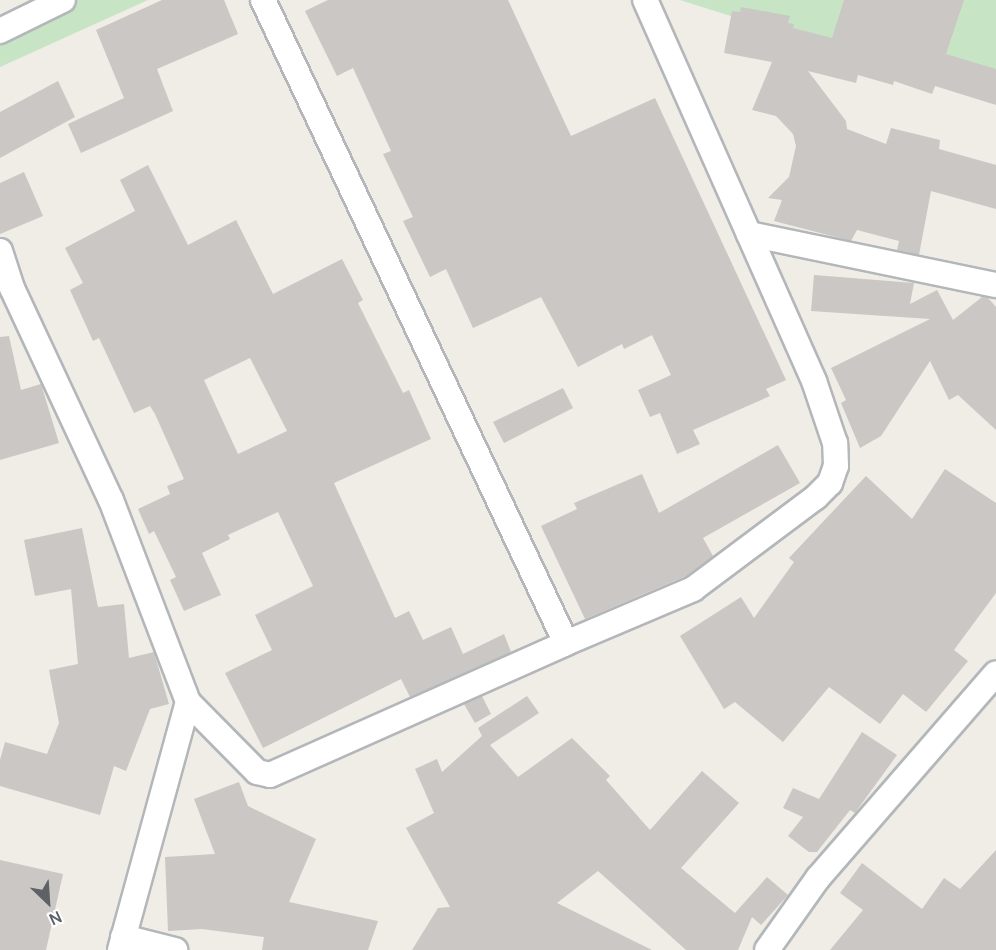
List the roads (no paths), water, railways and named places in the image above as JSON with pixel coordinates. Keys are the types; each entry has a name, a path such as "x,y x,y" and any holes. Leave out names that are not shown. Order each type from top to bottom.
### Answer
{"street":[{"path":"0,31 63,0"},
{"path":"263,0 566,643"},
{"path":"0,251 12,288 111,500 188,702 256,771 270,775 693,589 830,483 836,466 829,423 645,0"},
{"path":"748,234 996,285"},
{"path":"767,950 818,878 996,673"},
{"path":"175,950 121,944 188,702"}]}
